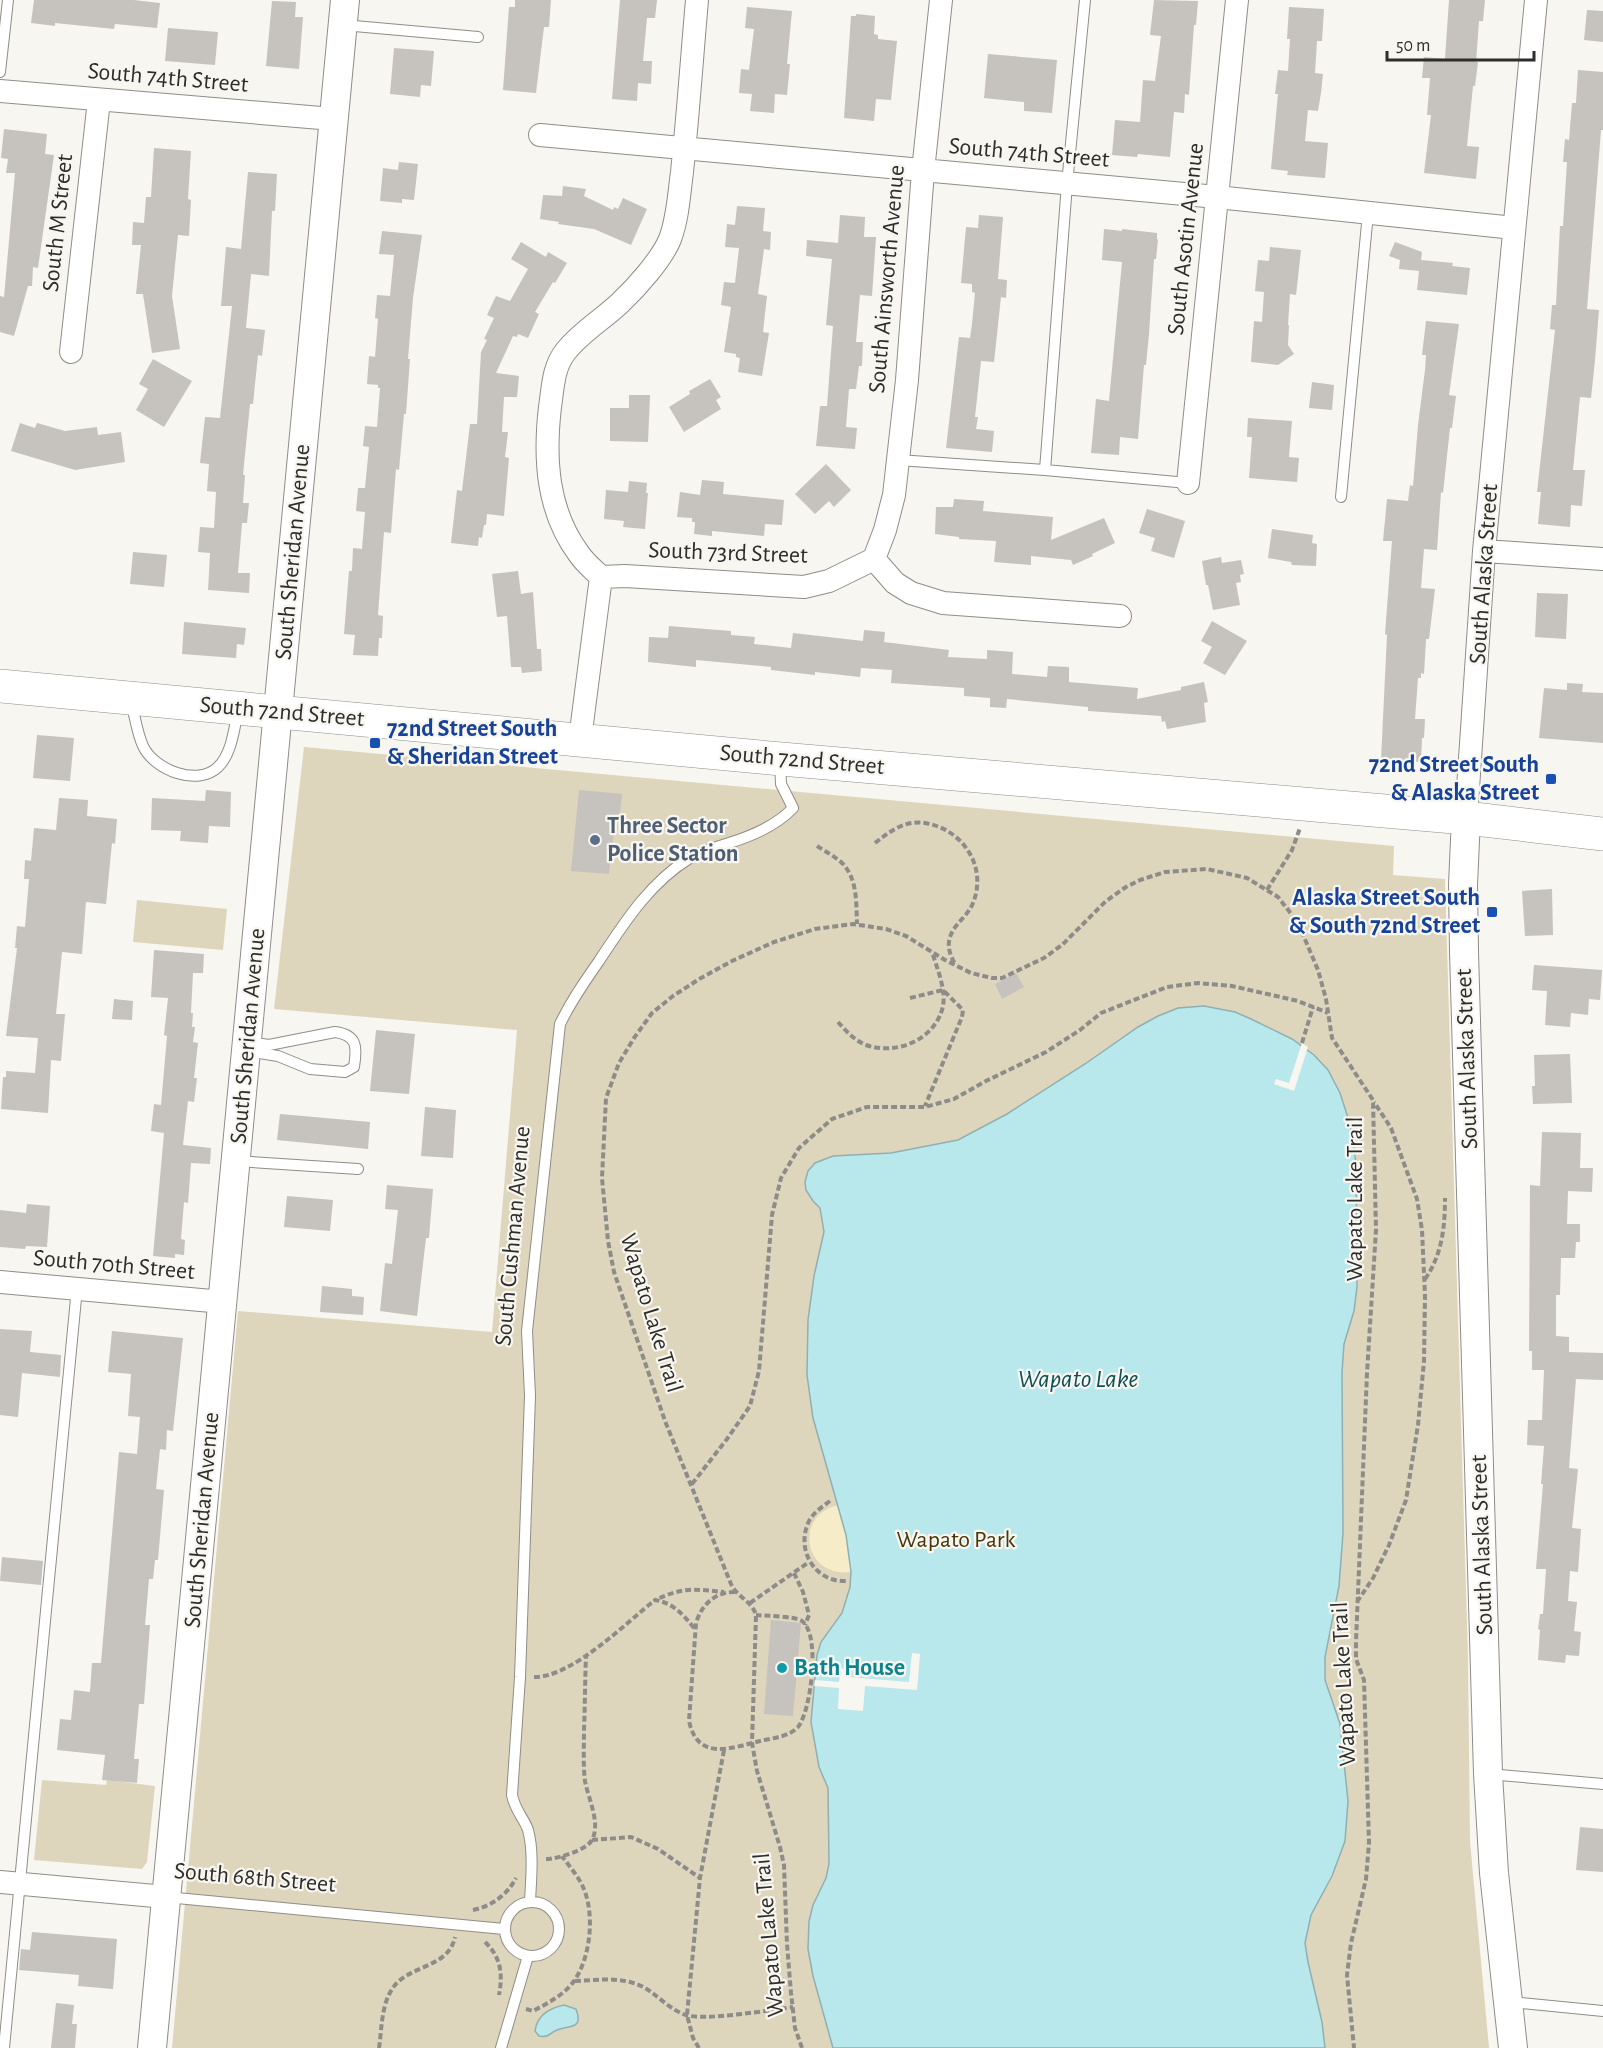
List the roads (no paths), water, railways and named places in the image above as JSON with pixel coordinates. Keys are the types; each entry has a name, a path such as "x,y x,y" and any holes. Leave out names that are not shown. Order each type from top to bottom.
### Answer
{"main road":[{"name":"South 72nd Street","path":"0,686 780,759 1466,818 1603,834"}],"street":[{"path":"580,739 602,577 580,556 567,535 554,506 549,486 547,457 554,379 558,364 564,354 587,330 621,303 658,258 670,239 677,211 697,0"},
{"name":"South Ainsworth Avenue","path":"874,559 885,530 894,495 907,380 923,171 941,0"},
{"name":"South Asotin Avenue","path":"1188,483 1237,0"},
{"name":"South Alaska Street","path":"1513,2048 1494,1873 1488,1774 1463,885 1484,551 1536,0"},
{"name":"South Sheridan Avenue","path":"152,2048 344,12"},
{"name":"South 74th Street","path":"0,91 333,118"},
{"name":"South M Street","path":"71,352 99,100"},
{"name":"South 74th Street","path":"540,135 1217,197 1514,228"},
{"path":"1484,551 1603,559"},
{"path":"874,559 895,583 911,593 943,603 1120,616"},
{"name":"South 73rd Street","path":"602,577 625,576 804,587 829,581 874,559"},
{"name":"South 70th Street","path":"0,1282 223,1302"},
{"name":"South 68th Street","path":"9,1883 166,1897"}],"lane":[{"path":"0,72 8,0"},
{"path":"1046,470 1067,184 1085,0"},
{"name":"South Sheridan Avenue","path":"344,12 478,37"},
{"path":"1341,497 1368,213"},
{"path":"898,460 1188,483"},
{"path":"130,698 144,748 155,761 166,769 194,776 209,774 219,767 229,748 239,708"},
{"name":"South Cushman Avenue","path":"530,1902 531,1859 527,1829 514,1808 512,1796 520,1677 530,1396 527,1331 560,1024 569,1005 626,920 655,886 691,857 762,830 783,818 793,808 781,784 780,759"},
{"path":"335,1032 351,1037 355,1043 356,1055 354,1067 345,1072 336,1072 310,1069 247,1047 335,1032"},
{"path":"236,1161 358,1169"},
{"path":"3,2048 9,1883 77,1288"},
{"path":"1488,1774 1603,1784"},
{"name":"South 68th Street","path":"166,1897 459,1930 504,1929"},
{"path":"530,1902 548,1907 554,1913 559,1929 554,1945 548,1951 540,1955 528,1956 510,1946 504,1929 509,1913 523,1903 530,1902"},
{"path":"501,2048 513,2004 525,1973 528,1956"},
{"path":"1509,2002 1603,2011"}],"water":[{"name":"Wapato Lake","path":"1204,1006 1235,1012 1251,1019 1292,1039 1314,1055 1328,1070 1340,1093 1350,1124 1356,1163 1357,1287 1354,1311 1344,1344 1342,1372 1343,1533 1339,1586 1325,1657 1325,1680 1340,1724 1348,1801 1345,1841 1332,1876 1311,1915 1305,1943 1322,2022 1325,2048 833,2048 808,1949 809,1921 813,1905 826,1878 829,1864 828,1788 819,1767 811,1722 817,1655 821,1642 842,1613 850,1587 851,1572 846,1535 813,1418 807,1375 808,1320 814,1276 824,1232 820,1208 806,1190 805,1182 808,1171 815,1163 833,1156 891,1153 958,1140 1007,1114 1158,1016 1178,1008"},
{"path":"564,2005 576,2009 577,2024 557,2030 547,2036 539,2036 535,2031 541,2017 549,2010"}],"place":[{"name":"72nd Street South & Sheridan Street","path":"375,743"},
{"name":"72nd Street South & Alaska Street","path":"1551,779"},
{"name":"Three Sector Police Station","path":"595,840"},
{"name":"Alaska Street South & South 72nd Street","path":"1492,912"},
{"name":"Bath House","path":"782,1668"}],"park label":[{"name":"Wapato Park","path":"956,1540"}]}
